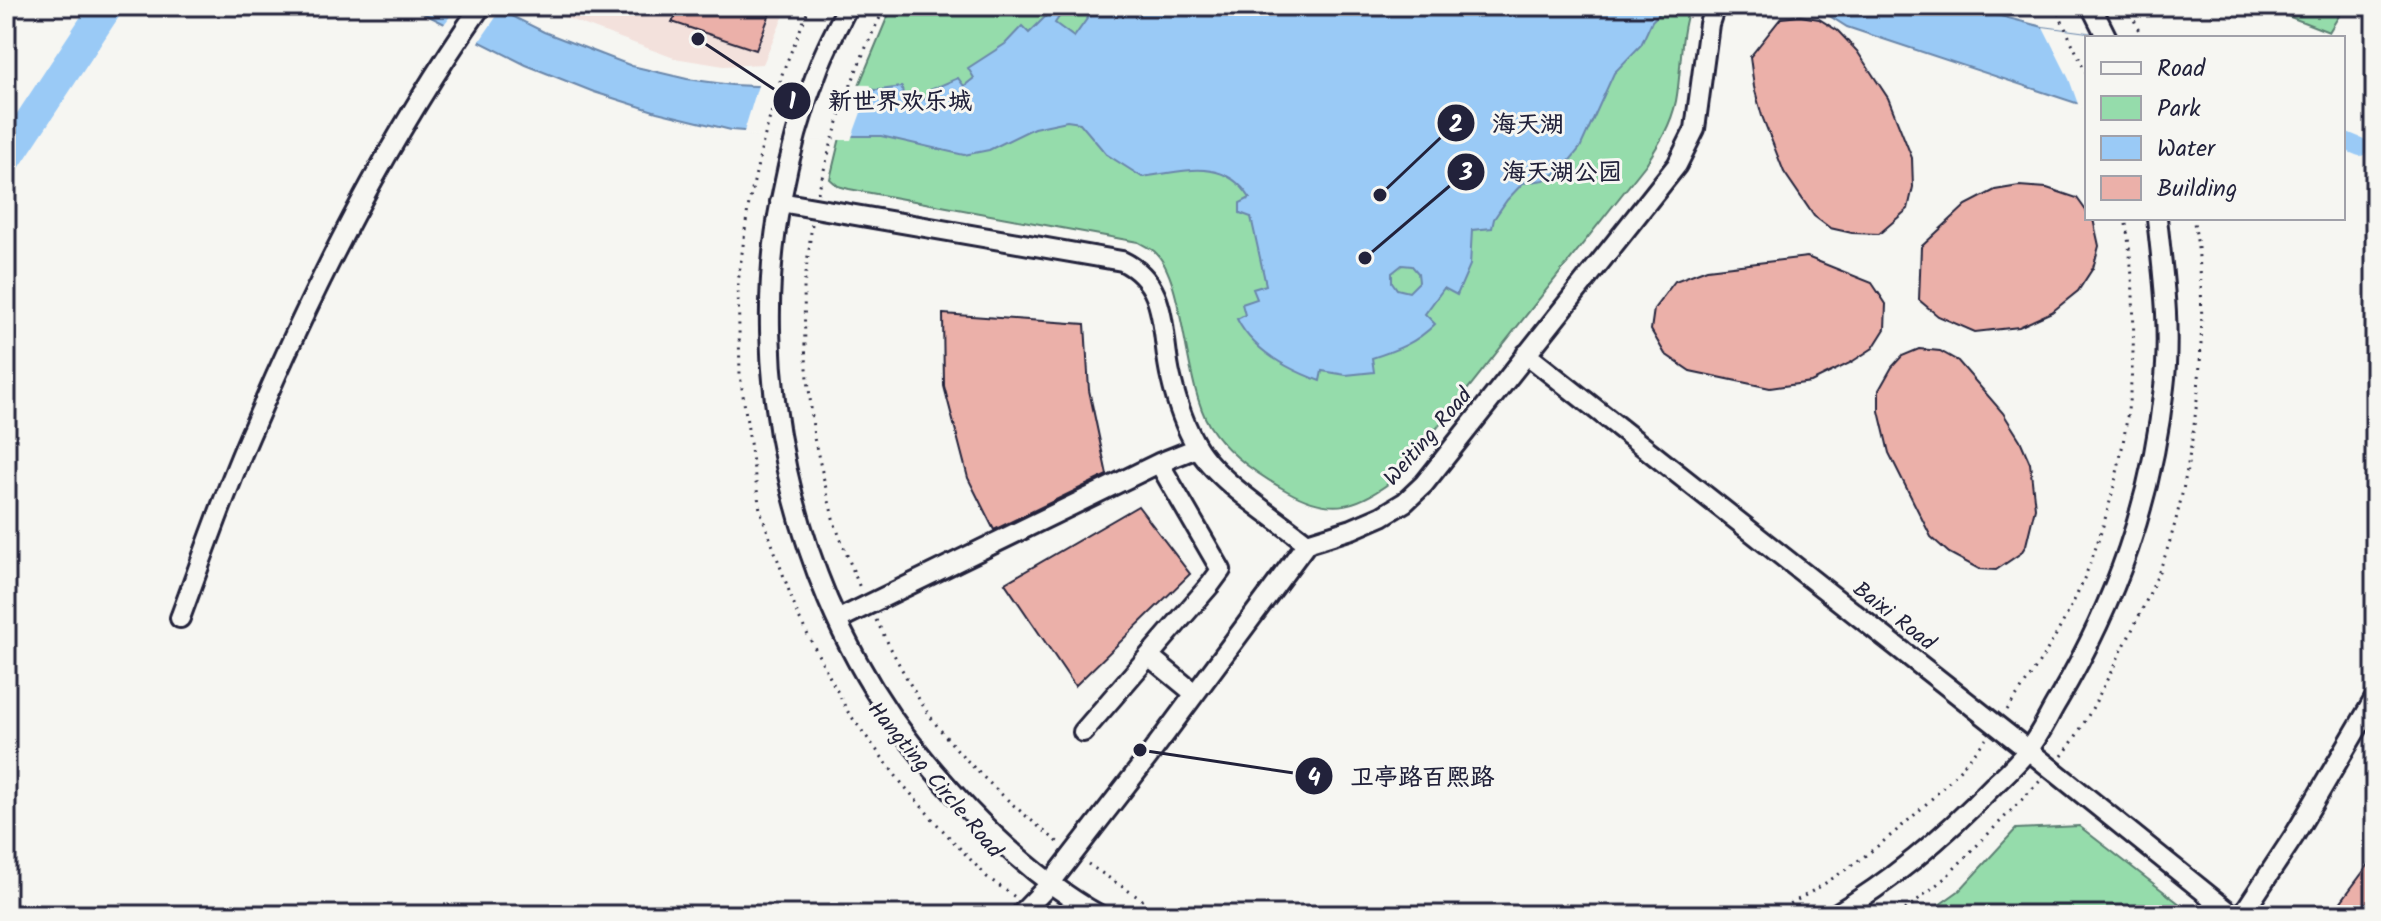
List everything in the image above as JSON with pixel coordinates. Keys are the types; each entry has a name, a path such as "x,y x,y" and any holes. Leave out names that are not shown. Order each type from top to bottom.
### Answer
{"street":[{"path":"180,618 253,427 319,283 415,104 481,6"},
{"name":"Hangting Circle Road","path":"848,6 817,71 793,148 780,202 773,260 770,322 773,387 784,457 800,517 837,620 890,715 979,821 1049,885 1099,915"},
{"path":"2091,6 2106,35"},
{"name":"Weiting Road","path":"1307,543 1352,529 1405,502 1424,484 1677,165 1688,146 1700,105 1712,15"},
{"path":"780,202 1122,261 1134,267 1146,277 1159,304 1171,377 1197,448 1247,497 1307,543 1029,912"},
{"path":"1834,915 1905,866 1970,810 2028,750 2073,675 2105,610 2135,535 2152,466 2165,369 2166,306 2157,220"},
{"name":"Baixi Road","path":"1526,354 2233,915"},
{"path":"837,620 1159,463 1197,448"},
{"path":"1083,732 1221,570 1159,463"},
{"path":"1149,656 1194,693"},
{"path":"2242,915 2294,836 2375,698"}],"path":[{"name":"Hangting Circle Road","path":"810,6 783,71 763,142 748,208 741,259 740,375 760,510 798,616 848,712 899,780 945,833 987,877 1029,912"},
{"path":"829,149 853,81 886,6"},
{"path":"2055,6 2085,70"},
{"path":"2128,6 2141,36"},
{"path":"1769,915 1838,876 1882,843 1939,793 1997,725 2034,674 2070,608 2091,562 2116,474 2132,365 2132,258 2125,220"}],"shaded area":[{"path":"534,6 788,6 763,64 724,66 674,58"}],"green space":[{"path":"892,6 1690,6 1684,29 1674,110 1646,164 1399,476 1358,501 1332,506 1303,499 1276,485 1244,463 1216,436 1200,406 1172,283 1164,264 1152,250 1138,242 849,189 838,186 830,179 844,121"},
{"path":"2262,6 2345,6 2329,32"},
{"path":"2079,826 2194,915 1925,915 1960,890 2016,829"}],"water":[{"path":"409,6 492,6 544,32 632,66 687,79 732,85 803,88 880,90 902,87 904,105 931,97 930,90 958,78 964,86 974,78 968,68 1005,44 1022,26 1029,33 1051,11 1059,17 1055,23 1074,37 1089,16 1075,6 1667,6 1652,21 1641,45 1614,73 1580,148 1563,169 1544,180 1523,183 1507,200 1494,219 1492,228 1472,230 1470,265 1457,295 1444,288 1425,314 1435,324 1406,345 1372,358 1374,372 1346,375 1322,371 1320,381 1272,358 1252,340 1237,319 1245,315 1242,304 1257,299 1253,289 1266,285 1251,217 1240,213 1240,203 1250,198 1228,176 1187,170 1142,177 1106,154 1080,123 1067,121 1034,128 989,150 964,155 881,136 807,136 731,130 657,112 594,92 526,65","holes":["1402,265 1412,266 1418,273 1419,282 1409,292 1397,289 1392,282 1392,273"]},
{"path":"1814,6 1962,6 2043,27 2109,36 2085,36 2085,104 1847,27"}],"pier":[{"path":"458,6 503,7 477,45 442,27"},
{"path":"2043,27 2109,36 2085,36 2085,108 2079,107"},
{"path":"759,82 871,85 851,140 807,140 743,135"}],"building":[{"path":"682,6 773,6 756,50 672,22"},
{"path":"1800,16 1819,19 1838,31 1857,51 1888,98 1912,158 1913,187 1908,209 1879,234 1830,228 1814,216 1784,172 1762,116 1750,57 1781,18"},
{"path":"2019,186 2047,188 2077,198 2085,209 2085,220 2093,220 2099,246 2093,268 2078,291 2052,312 2019,327 1975,332 1938,316 1919,300 1921,247 1966,205 1995,190"},
{"path":"1807,257 1872,283 1886,304 1885,329 1873,348 1811,382 1770,388 1690,371 1665,354 1651,330 1654,309 1675,281 1707,269"},
{"path":"943,314 1085,324 1089,390 1107,475 994,530 968,478 944,386"},
{"path":"1919,349 1940,351 1958,361 2003,413 2030,463 2035,508 2026,545 2021,553 1996,570 1979,569 1949,553 1931,537 1889,453 1879,411 1879,390 1902,356"},
{"path":"1138,506 1190,574 1075,686 1005,583"},
{"path":"2375,856 2375,915 2331,915"}],"waterway":[{"path":"6,159 107,6"},
{"path":"2345,141 2360,147"},
{"path":"2360,147 2375,156"}],"place":[{"name":"新世界欢乐城","path":"698,39"},
{"name":"海天湖","path":"1380,195"},
{"name":"海天湖公园","path":"1365,258"},
{"name":"卫亭路百熙路","path":"1140,750"}]}
